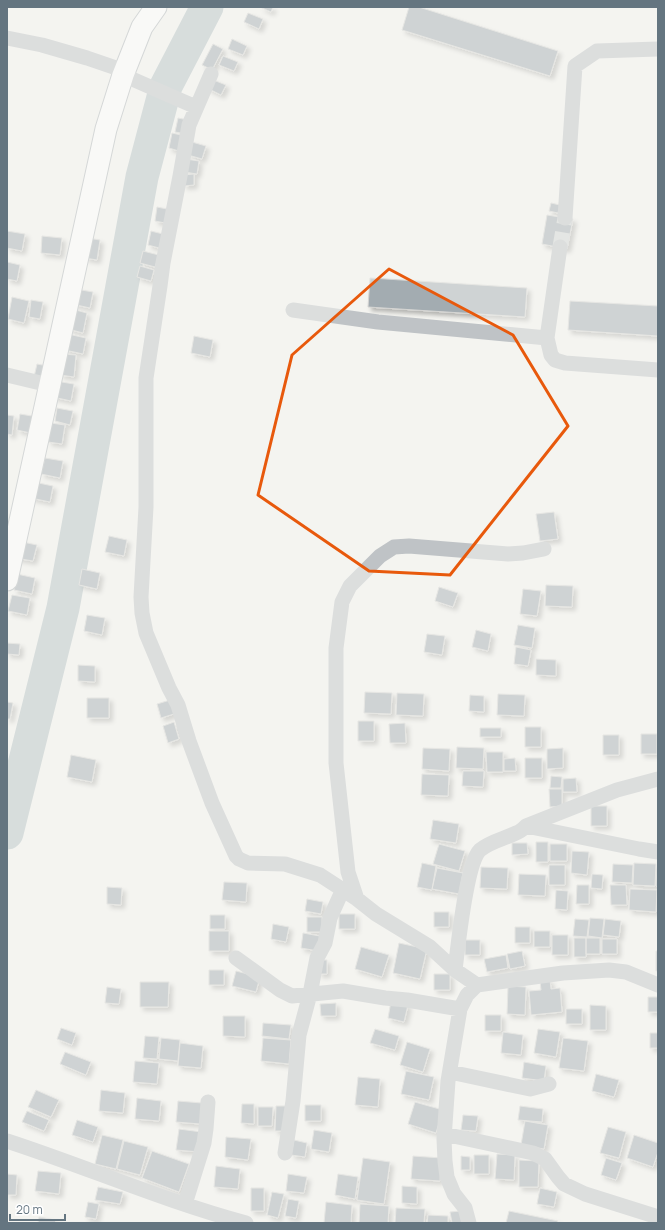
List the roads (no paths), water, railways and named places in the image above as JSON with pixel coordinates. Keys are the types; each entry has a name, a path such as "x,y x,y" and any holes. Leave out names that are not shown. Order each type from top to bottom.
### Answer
{"street":[{"path":"7,580 106,129 124,73 142,27 156,7"},
{"path":"7,38 42,45 87,58 124,73 154,89 196,107"},
{"path":"565,218 575,66 597,51 658,49"},
{"path":"211,74 189,125 163,263 146,378 146,507 140,597 146,633 169,688 178,705 189,741 212,803 236,856 248,863 285,864 320,875 343,889 376,914 430,947 455,970 477,985"},
{"path":"560,247 548,338 551,355 555,360 565,363 658,370"},
{"path":"293,310 378,322 548,338"},
{"path":"7,375 49,385"},
{"path":"357,899 348,872 336,763 336,648 342,602 350,586 380,556 394,547 409,546 508,554 544,549"},
{"path":"455,970 466,892 478,852 495,840 518,833 526,826 617,790 658,779"},
{"path":"526,826 658,852"},
{"path":"285,1153 293,1101 299,1035 310,994 317,958 326,943 330,918 343,889"},
{"path":"236,958 280,990 292,996 343,991 460,1009"},
{"path":"469,1223 466,1208 454,1194 447,1178 444,1134 450,1072 460,1009 467,994 477,985 563,973 609,970 626,972 658,985"},
{"path":"450,1072 530,1089 549,1084"},
{"path":"185,1204 204,1143 208,1102"},
{"path":"444,1134 533,1153 545,1159 564,1184 585,1194 658,1217"},
{"path":"7,1141 185,1204 246,1223"}],"waterway":[{"path":"7,833 63,608 142,177 166,86 207,7"}],"tunnel":[{"path":"560,247 565,218"}]}
